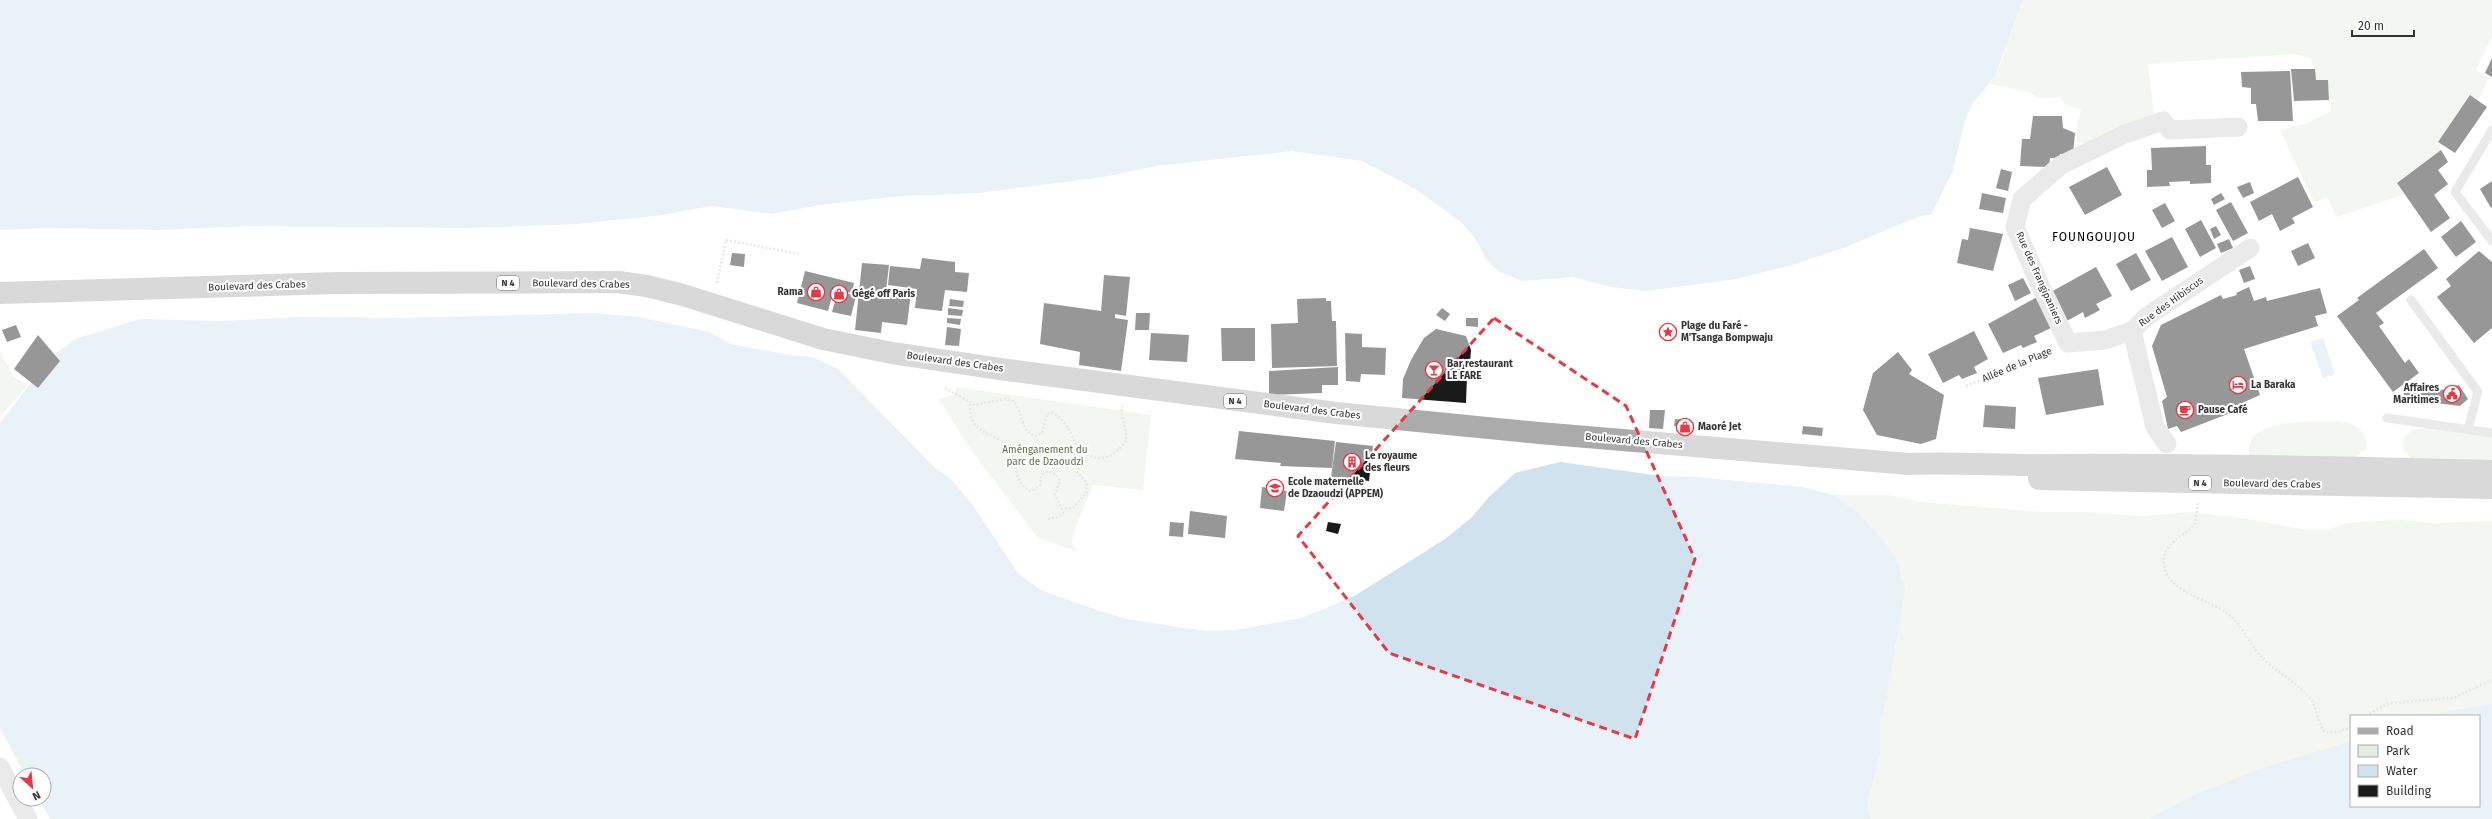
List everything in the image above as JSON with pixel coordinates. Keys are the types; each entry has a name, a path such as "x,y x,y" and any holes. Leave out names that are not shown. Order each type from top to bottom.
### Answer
{"main road":[{"name":"Boulevard des Crabes","path":"2,294 337,283 618,282 647,286 683,295 823,339 892,353 1015,371 1336,413 1539,433 1909,464 1948,462 2054,465 2240,465 2492,471"},
{"name":"Boulevard des Crabes","path":"1909,464 1946,473 2016,478 2492,488"}],"street":[{"name":"Rue des Frangipaniers","path":"2068,343 2039,283 2015,227 2022,199 2061,165 2124,134 2163,121 2170,130 2238,127"},
{"name":"Rue des Hibiscus","path":"2167,444 2155,427 2132,331 2146,317 2250,248"},
{"path":"2068,343 2105,340 2132,331"},
{"path":"0,767 28,819"}],"lane":[{"path":"2492,130 2455,192 2492,241"},
{"path":"2411,300 2478,392 2468,429"},
{"path":"2387,418 2492,433"}],"path":[{"path":"715,288 726,240 799,254"},
{"name":"Allée de la Plage","path":"1966,386 2068,343"},
{"path":"945,388 970,404 975,405 1005,399 1013,401 1020,411 1028,432 1035,436 1042,433 1047,415 1050,412 1056,414 1069,430 1083,454 1102,458 1112,456 1126,440 1125,424 1120,416 1122,402"},
{"path":"970,404 970,415 976,427 1009,446 1018,478 1025,488 1032,491 1036,490 1045,472 1054,473 1058,477 1060,481 1055,495 1056,501 1065,511"},
{"path":"1048,519 1058,517 1065,511 1077,505 1086,492 1086,483 1077,472 1083,454"},
{"path":"2200,483 2195,524 2176,540 2165,552 2164,562 2166,575 2178,586 2218,607 2234,618 2258,653 2309,697 2318,710 2322,729 2325,732 2338,732 2350,727"},
{"path":"2368,715 2383,706 2393,703 2453,698 2492,680"}],"highlighted area":[{"path":"1494,318 1626,406 1695,559 1635,739 1389,653 1298,536"}],"green space":[{"path":"2023,0 2492,0 2492,37 2476,70 2489,78 2478,100 2470,95 2438,142 2441,150 2397,182 2405,194 2337,217 2327,197 2314,202 2280,130 2308,123 2331,111 2328,80 2316,80 2315,69 2310,58 2295,54 2148,64 2154,116 2085,143 2077,142 2077,123 2081,110 2065,104 2060,97 2038,98 2031,93 1990,84 2000,65"},
{"path":"0,352 14,377 28,385 0,417"},
{"name":"Aménganement du parc de Dzaoudzi","path":"956,387 1151,415 1143,490 1093,485 1073,534 1072,544 1077,552 1037,537 968,446 939,399 954,395"},
{"path":"2338,421 2350,423 2359,428 2365,436 2367,449 2351,459 2250,457 2250,444 2256,435 2267,428 2297,422"},
{"path":"2429,428 2492,436 2492,463 2412,461 2403,447 2404,437 2412,430"},
{"path":"1834,495 1888,495 1922,502 2041,512 2085,512 2143,516 2188,512 2236,517 2307,530 2328,529 2347,523 2372,521 2402,520 2432,523 2492,521 2492,819 1871,819 1867,804 1880,755 1880,723 1896,645 1858,513"}],"water":[{"path":"0,0 2023,0 1995,76 1971,106 1964,124 1953,171 1931,215 1920,216 1846,247 1792,265 1736,279 1646,291 1611,287 1573,277 1523,281 1499,272 1486,259 1475,238 1462,223 1417,190 1362,161 1292,151 1156,166 1104,177 979,193 901,196 820,205 772,214 712,206 662,215 578,224 468,228 247,226 160,230 45,228 0,230"},
{"path":"594,313 639,317 709,332 731,344 790,355 813,357 838,369 933,466 951,479 972,504 1018,573 1041,590 1127,619 1208,631 1235,630 1301,618 1356,595 1445,539 1471,518 1489,497 1515,473 1560,462 1661,476 1695,477 1803,487 1834,495 1858,513 1886,544 1897,560 1905,590 1887,695 1880,723 1880,755 1867,804 1871,819 50,819 43,807 52,807 52,767 21,767 0,728 0,423 49,359 75,339 140,319 220,321 299,317 399,318"},
{"path":"2323,338 2335,374 2323,378 2310,342"},
{"path":"2492,704 2492,819 2149,819 2194,795 2260,769 2350,741 2350,807 2480,807 2480,715 2424,715"}],"building":[{"path":"2492,58 2492,77 2485,73"},
{"path":"2291,69 2315,69 2316,80 2328,80 2329,100 2294,101"},
{"path":"2290,71 2293,121 2258,121 2256,104 2251,104 2251,88 2242,87 2241,72"},
{"path":"2470,95 2487,107 2455,153 2438,142"},
{"path":"2033,116 2062,116 2063,128 2075,133 2073,154 2060,154 2060,158 2050,158 2049,167 2020,166 2022,139 2030,139"},
{"path":"2206,146 2206,165 2211,165 2211,183 2190,184 2190,181 2169,182 2170,186 2147,187 2147,170 2152,170 2151,148"},
{"path":"2441,150 2448,162 2438,170 2448,184 2434,195 2450,218 2431,232 2397,183"},
{"path":"2107,167 2122,195 2085,215 2069,187"},
{"path":"2001,169 2012,172 2008,191 1996,188"},
{"path":"2298,177 2313,207 2292,218 2295,223 2280,231 2272,214 2259,221 2250,202"},
{"path":"2492,181 2492,207 2491,208 2480,189"},
{"path":"2250,182 2254,193 2243,198 2237,187"},
{"path":"1982,193 2006,198 2003,213 1979,209"},
{"path":"2221,193 2225,199 2214,205 2211,199"},
{"path":"2231,202 2248,233 2233,241 2216,210"},
{"path":"2165,203 2175,221 2162,228 2152,210"},
{"path":"2201,220 2216,248 2200,257 2185,229"},
{"path":"2461,221 2476,242 2456,257 2441,237"},
{"path":"2216,226 2221,235 2214,239 2210,229"},
{"path":"1970,228 2003,234 1993,271 1957,263 1962,239 1968,240"},
{"path":"2172,237 2188,267 2162,281 2145,251"},
{"path":"2229,239 2233,248 2221,253 2217,244"},
{"path":"2308,243 2315,258 2298,266 2291,251"},
{"path":"2424,249 2438,268 2376,313 2384,323 2379,326 2405,363 2409,359 2419,373 2393,392 2337,316 2359,300 2357,298"},
{"path":"2479,251 2492,262 2492,328 2474,343 2437,297 2451,286 2446,279"},
{"path":"732,253 745,254 744,267 730,265"},
{"path":"2136,253 2151,280 2131,291 2116,264"},
{"path":"922,258 955,262 955,272 969,273 967,292 945,290 942,311 915,308 917,289 888,285 890,266 920,269"},
{"path":"862,263 889,265 886,291 911,293 907,325 882,322 881,333 855,330"},
{"path":"2250,266 2255,279 2244,283 2239,270"},
{"path":"2096,267 2112,296 2096,304 2100,310 2085,318 2083,312 2065,322 2049,293"},
{"path":"805,271 854,283 852,293 834,289 828,311 797,303"},
{"path":"1104,275 1130,277 1126,316 1115,314 1115,318 1128,320 1121,371 1079,365 1080,352 1040,344 1044,303 1101,311"},
{"path":"2023,278 2031,293 2015,301 2008,285"},
{"path":"2249,287 2254,301 2266,297 2267,301 2320,288 2327,313 2315,316 2318,326 2244,349 2260,395 2231,408 2233,412 2181,432 2177,426 2168,429 2162,401 2167,397 2152,346 2161,325 2221,295 2223,299 2237,295 2236,293"},
{"path":"838,291 856,296 851,316 832,312"},
{"path":"2037,297 2053,327 2034,336 2037,342 2023,348 2021,345 2003,353 1988,324"},
{"path":"1326,298 1326,301 1331,301 1332,321 1336,321 1337,366 1272,368 1271,324 1298,323 1297,299"},
{"path":"950,299 964,301 963,307 949,306"},
{"path":"948,308 963,310 962,316 948,315"},
{"path":"1442,308 1450,314 1445,321 1436,315"},
{"path":"1136,313 1150,313 1149,330 1135,330"},
{"path":"947,318 961,319 960,325 947,323"},
{"path":"1466,318 1478,318 1478,327 1466,326"},
{"path":"16,325 21,337 7,342 2,330"},
{"path":"947,327 961,329 959,346 945,345"},
{"path":"1221,328 1255,328 1255,361 1222,361"},
{"path":"1436,329 1466,336 1471,350 1470,363 1463,371 1449,370 1467,376 1466,403 1402,398 1403,379 1411,360 1424,338"},
{"path":"1974,331 1988,359 1974,367 1977,373 1962,379 1959,375 1943,383 1928,354"},
{"path":"1151,333 1189,335 1187,362 1149,360"},
{"path":"1345,333 1362,334 1362,347 1386,348 1385,375 1361,374 1360,382 1346,381"},
{"path":"38,335 60,361 38,388 14,369"},
{"path":"1898,352 1912,370 1909,374 1944,395 1936,439 1921,444 1877,435 1863,410 1873,373"},
{"path":"1338,367 1338,385 1322,385 1322,393 1269,395 1269,371"},
{"path":"2098,369 2104,405 2046,415 2038,378"},
{"path":"2405,385 2453,391 2454,386 2459,385 2468,399 2460,406 2403,399"},
{"path":"1985,405 2016,407 2015,429 1983,427"},
{"path":"1650,410 1665,410 1663,429 1649,428"},
{"path":"1675,419 1688,420 1687,427 1674,426"},
{"path":"1803,426 1823,428 1822,436 1802,434"},
{"path":"1239,431 1335,441 1332,468 1280,466 1281,463 1235,459"},
{"name":"Le royaume des fleurs","path":"1336,442 1373,446 1369,481 1331,477"},
{"path":"1262,487 1287,491 1284,511 1260,508"},
{"path":"1190,511 1227,516 1225,538 1188,534"},
{"path":"1170,522 1184,523 1183,537 1169,536"},
{"path":"1328,522 1341,524 1338,534 1326,531"}],"place":[{"name":"Rama","path":"816,292"},
{"name":"Gégé off Paris","path":"839,294"},
{"name":"Plage du Faré - M'Tsanga Bompwaju","path":"1668,332"},
{"name":"Bar restaurant LE FARE","path":"1434,370"},
{"name":"La Baraka","path":"2238,385"},
{"name":"Affaires Maritimes","path":"2452,394"},
{"name":"Pause Café","path":"2185,410"},
{"name":"Maoré Jet","path":"1685,427"},
{"name":"Le royaume des fleurs","path":"1352,462"},
{"name":"Ecole maternelle de Dzaoudzi (APPEM)","path":"1275,488"}],"district":[{"name":"FOUNGOUJOU","path":"2094,237"}]}
